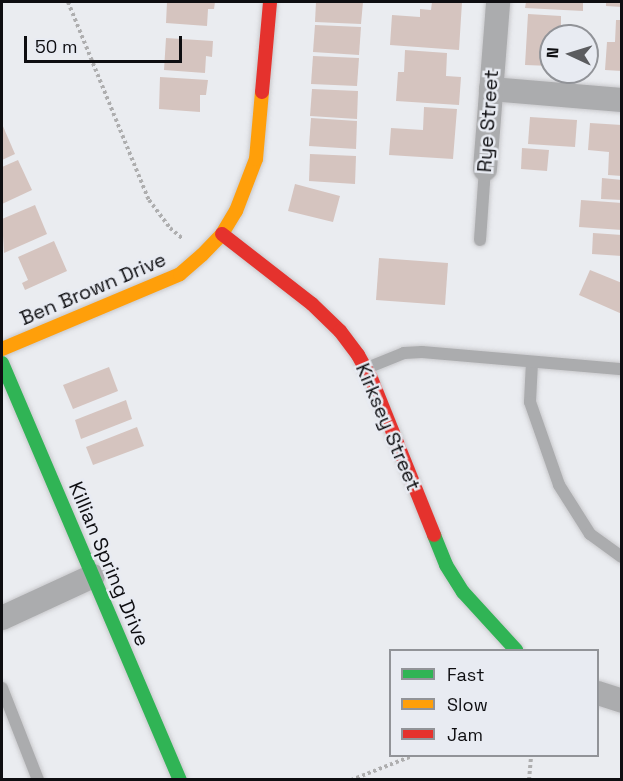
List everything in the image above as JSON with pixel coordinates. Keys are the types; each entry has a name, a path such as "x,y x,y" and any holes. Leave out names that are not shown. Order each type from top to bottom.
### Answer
{"street":[{"name":"Ben Brown Drive","path":"2,349 180,274 222,234 236,211 256,159 270,2"},
{"name":"Rye Street","path":"484,169 498,2"},
{"path":"491,89 621,100"},
{"name":"Kirksey Street","path":"222,234 312,304 340,331 366,369 446,565 463,592 514,649"},
{"name":"Killian Spring Drive","path":"2,363 180,780"},
{"path":"2,618 93,576"},
{"path":"599,694 621,701"}],"lane":[{"name":"Rye Street","path":"480,240 484,169"},
{"path":"366,369 404,353 422,352 621,369"},
{"path":"532,362 530,402 559,485 591,534 621,557"},
{"path":"2,688 38,780"}],"path":[{"path":"68,2 149,200 170,228 202,255"},
{"path":"351,780 409,757"},
{"path":"529,780 531,757"}],"building":[{"path":"167,2 215,2 214,9 208,9 207,26 166,23"},
{"path":"316,2 363,2 361,24 315,22"},
{"path":"432,2 462,2 459,50 390,45 392,15 420,17 420,9 431,10"},
{"path":"526,2 583,2 583,11 525,8"},
{"path":"606,2 622,2 622,7 606,6"},
{"path":"528,14 561,16 561,24 539,24 539,66 525,65"},
{"path":"616,20 622,20 622,71 605,70 607,42 615,42"},
{"path":"315,25 361,27 359,55 313,52"},
{"path":"166,38 213,41 212,57 206,56 205,73 164,70"},
{"path":"405,50 447,53 446,76 461,77 459,105 396,101 398,72 404,72"},
{"path":"313,56 359,58 357,86 311,84"},
{"path":"160,77 208,80 206,95 200,95 200,112 159,109"},
{"path":"312,89 358,91 357,119 310,116"},
{"path":"424,107 457,109 453,159 389,155 391,128 423,130"},
{"path":"530,117 577,120 575,147 528,144"},
{"path":"311,118 357,121 356,149 309,146"},
{"path":"590,123 622,125 622,176 608,175 609,152 588,150"},
{"path":"2,124 15,154 2,160"},
{"path":"522,148 549,150 547,171 521,169"},
{"path":"310,154 356,156 355,184 309,181"},
{"path":"18,160 32,190 2,204 2,167"},
{"path":"602,178 622,180 622,200 601,199"},
{"path":"295,184 340,196 333,222 288,211"},
{"path":"581,200 622,203 622,230 579,227"},
{"path":"35,205 47,234 4,253 2,219"},
{"path":"593,233 622,235 622,256 592,254"},
{"path":"54,241 67,271 25,290 22,283 28,280 18,257"},
{"path":"379,258 448,263 445,305 376,300"},
{"path":"590,270 622,283 622,314 579,295"},
{"path":"109,367 118,391 73,409 63,385"},
{"path":"126,400 132,419 81,439 75,420"},
{"path":"137,427 144,446 93,465 86,447"}],"traffic: fast":[{"path":"2,363 180,780"},
{"path":"434,535 446,565 463,592 515,649"}],"traffic: slow":[{"path":"2,349 180,274 202,255 222,234 236,211 256,159 262,92"}],"traffic: jam":[{"path":"262,92 270,2"},
{"path":"222,234 312,304 340,331 358,355 371,378 434,535"}]}
